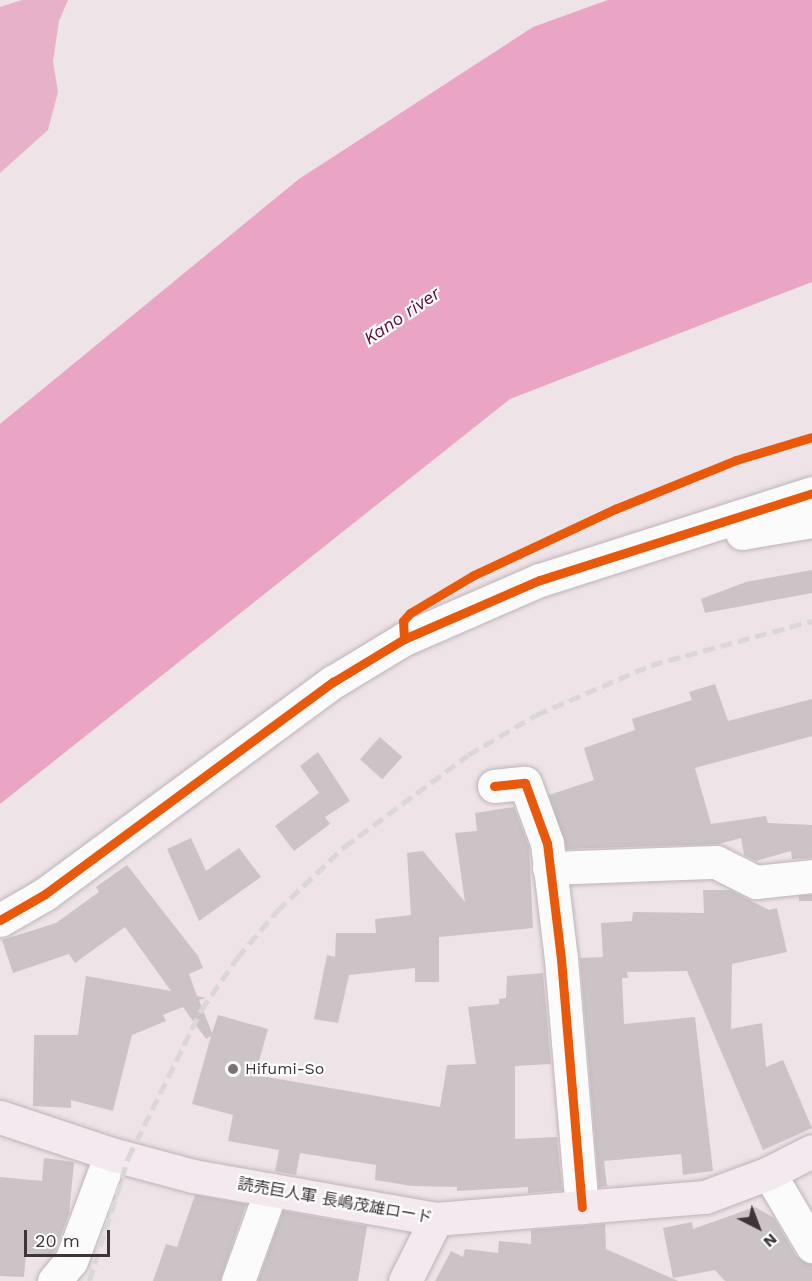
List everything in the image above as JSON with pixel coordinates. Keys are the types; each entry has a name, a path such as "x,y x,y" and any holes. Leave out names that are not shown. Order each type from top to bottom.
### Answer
{"main road":[{"name":"読売巨人軍 長嶋茂雄ロード","path":"0,1117 111,1154 193,1176 436,1219 705,1197 769,1173 812,1151"},
{"path":"405,1281 436,1219"}],"street":[{"path":"0,920 45,894 333,682 404,639 540,580 812,493"},
{"path":"690,532 722,536 812,521"},
{"path":"494,786 525,783 547,843 561,959 582,1207"},
{"path":"549,868 716,862 756,882 812,876"},
{"path":"54,1281 71,1261 111,1154"},
{"path":"769,1173 812,1246"},
{"path":"237,1281 271,1190"}],"shaded area":[{"path":"22,0 68,0 59,21 53,61 58,92 48,130 0,173 0,7"}],"water":[{"name":"Kano river","path":"608,0 812,0 812,282 510,399 0,804 0,424 299,179 533,27"}],"building":[{"path":"812,570 812,593 705,613 701,599 746,582"},
{"path":"715,684 728,721 812,699 812,736 695,768 711,824 766,816 768,823 812,825 812,858 792,859 791,851 756,861 744,855 741,838 719,844 567,849 549,795 594,780 584,748 635,730 632,719 692,700 689,692"},
{"path":"380,737 402,757 382,779 360,759"},
{"path":"318,752 350,801 325,817 330,824 294,851 275,826 319,793 300,766"},
{"path":"514,807 529,847 533,928 439,937 439,982 415,982 415,968 349,975 338,1023 314,1019 327,955 335,957 336,933 376,933 375,919 411,915 407,853 423,851 465,902 455,833 477,831 475,813"},
{"path":"191,838 206,871 239,848 261,877 199,921 167,849"},
{"path":"127,865 198,956 203,968 189,974 197,996 206,998 199,1000 212,1033 218,1015 268,1029 255,1075 440,1107 447,1065 476,1064 468,1007 499,1004 499,999 506,998 507,976 543,973 551,1064 515,1066 515,1139 557,1137 562,1190 528,1193 528,1187 457,1191 457,1187 412,1186 375,1180 376,1165 300,1153 296,1175 275,1171 279,1150 228,1141 233,1115 192,1104 211,1036 206,1039 183,1007 163,1015 166,1021 132,1035 113,1111 71,1100 71,1108 33,1106 34,1035 78,1035 86,976 171,991 125,927 75,963 69,954 13,973 2,940 56,923 99,892 96,887"},
{"path":"703,890 730,890 769,910 777,908 787,952 732,964 731,1029 762,1023 766,1067 783,1060 812,1128 763,1150 687,971 627,972 628,978 622,978 624,1024 695,1017 713,1171 683,1175 681,1154 604,1161 607,1186 599,1187 580,958 603,957 601,923 632,921 633,912 704,913"},
{"path":"799,895 812,895 812,901 799,901"},
{"path":"44,1158 74,1162 69,1214 51,1256 26,1253 24,1277 0,1276 0,1177 42,1181"},
{"path":"195,1195 246,1204 220,1281 153,1281 166,1244 177,1247"},
{"path":"755,1207 774,1218 796,1256 812,1265 812,1281 725,1281 715,1270 673,1278 663,1228 692,1222 693,1229"},
{"path":"283,1211 367,1226 358,1281 258,1281"},
{"path":"605,1224 606,1249 678,1281 435,1281 451,1251 463,1257 465,1249 498,1253 499,1241 531,1244 531,1230"}],"railway":[{"path":"89,1281 128,1158 201,1010 237,958 277,911 344,847 468,755 536,715 651,665 812,621"}],"cycle path":[{"path":"404,639 403,621 410,613 474,575 615,509 736,460 812,437"},
{"path":"0,920 45,894 333,682 404,639 540,580 812,493"},
{"path":"494,786 525,783 547,843 561,959 582,1207"}],"place":[{"name":"Hifumi-So","path":"233,1069"}]}
